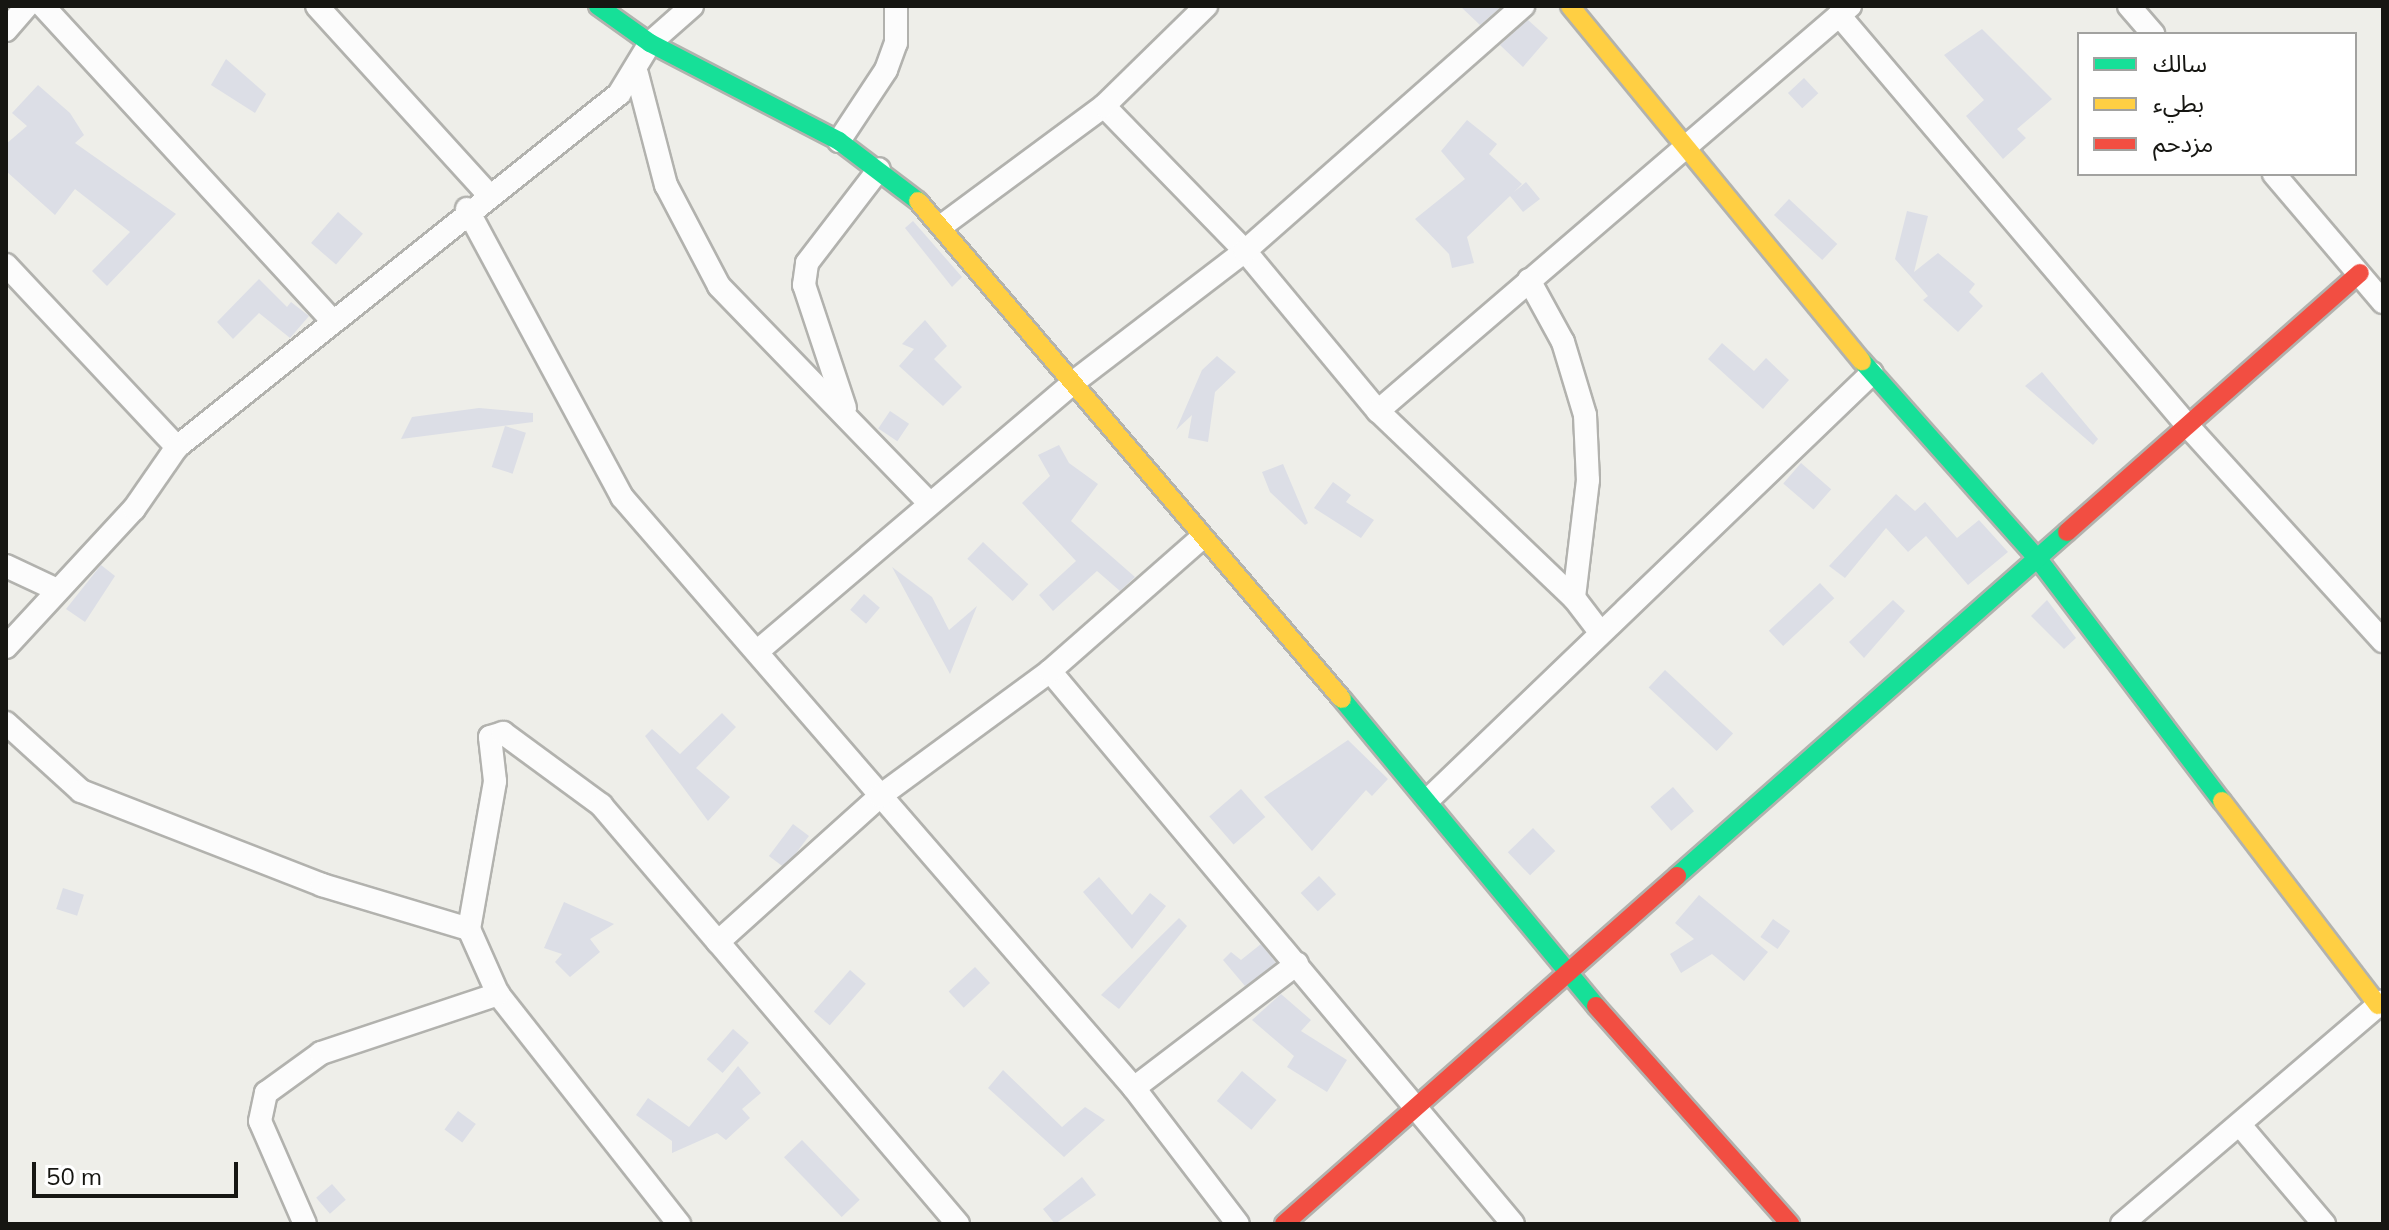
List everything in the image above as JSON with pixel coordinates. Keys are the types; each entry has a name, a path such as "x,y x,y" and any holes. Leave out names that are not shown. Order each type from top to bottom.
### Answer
{"street":[{"path":"6,30 27,6"},
{"path":"43,6 331,319"},
{"path":"317,6 487,193"},
{"path":"598,6 650,43 839,141 879,169 943,225 1075,381 1200,539 1430,798 1565,971 1790,1224"},
{"path":"6,647 55,589 134,509 177,447 331,319 637,74 650,43 692,6"},
{"path":"839,141 886,70 896,43 896,6"},
{"path":"943,225 1104,106 1206,6"},
{"path":"759,650 1075,381 1245,251 1523,6"},
{"path":"1570,6 1872,373 2038,559 2381,1003 2122,1224"},
{"path":"2133,7 2152,32"},
{"path":"1378,411 1845,10 2186,424 2383,641"},
{"path":"637,74 666,185 719,286 929,503"},
{"path":"1104,106 1245,251 1378,411 1574,598 1600,632"},
{"path":"848,416 804,285 807,263 879,169"},
{"path":"2276,176 2383,302"},
{"path":"467,209 594,456 880,796 1134,1088 1238,1224"},
{"path":"6,265 177,447"},
{"path":"1284,1224 1416,1111 1565,971 2038,559 2186,424 2360,273"},
{"path":"1529,280 1563,342 1585,415 1588,480 1574,598"},
{"path":"1430,798 1872,373"},
{"path":"718,942 880,796 1050,671 1200,539"},
{"path":"6,566 55,589"},
{"path":"1050,671 1513,1224"},
{"path":"6,723 81,791 322,885 469,929"},
{"path":"679,1224 498,994 469,929 495,781 490,737 503,733 601,805 958,1224"},
{"path":"1134,1088 1297,964"},
{"path":"305,1224 260,1121 266,1093 321,1053 498,994"},
{"path":"2240,1125 2324,1224"}],"building":[{"path":"1460,6 1502,6 1480,25"},
{"path":"1528,20 1548,38 1523,67 1500,45"},
{"path":"1982,29 2052,99 2017,129 2026,138 2003,159 1966,116 1984,100 1944,55"},
{"path":"226,59 266,94 255,113 211,85"},
{"path":"1804,78 1818,93 1802,108 1788,93"},
{"path":"38,85 70,113 84,135 75,143 176,214 107,286 92,271 130,232 75,189 55,215 6,171 6,144 27,126 12,113"},
{"path":"1467,120 1497,144 1489,154 1522,184 1514,192 1526,182 1540,199 1523,212 1510,196 1467,237 1474,263 1452,268 1449,254 1415,219 1465,179 1441,151"},
{"path":"1789,199 1837,244 1822,260 1774,215"},
{"path":"1907,211 1928,216 1914,272 1938,253 1975,284 1969,292 1983,306 1958,332 1923,300 1928,296 1895,259"},
{"path":"338,212 363,234 336,265 311,243"},
{"path":"913,221 962,277 952,287 905,228"},
{"path":"259,279 287,307 291,302 309,316 290,338 259,313 233,339 217,322"},
{"path":"925,320 947,346 934,359 962,387 943,406 899,366 914,349 902,344"},
{"path":"1722,343 1754,371 1766,358 1789,380 1763,409 1708,359"},
{"path":"1217,356 1236,372 1215,392 1208,442 1188,438 1192,415 1176,430 1202,370"},
{"path":"2042,372 2098,439 2093,445 2025,386"},
{"path":"479,408 533,413 533,422 401,439 412,417"},
{"path":"890,411 909,424 897,441 878,428"},
{"path":"505,426 526,433 513,474 492,467"},
{"path":"1059,445 1069,463 1098,484 1071,521 1135,577 1120,591 1097,571 1053,611 1039,595 1076,561 1022,503 1050,476 1038,455"},
{"path":"1801,463 1831,489 1813,510 1783,483"},
{"path":"1283,464 1308,523 1305,525 1270,492 1262,472"},
{"path":"1333,482 1351,495 1346,502 1374,520 1361,538 1314,508"},
{"path":"1896,494 1915,511 1925,502 1957,538 1979,520 2008,552 1968,585 1926,536 1908,552 1886,528 1845,578 1829,566"},
{"path":"983,542 1028,584 1013,601 967,559"},
{"path":"101,565 115,576 85,622 66,609"},
{"path":"892,567 932,597 949,630 977,606 950,674"},
{"path":"1820,583 1834,598 1783,646 1769,631"},
{"path":"864,594 880,608 866,624 850,610"},
{"path":"1893,600 1905,611 1864,658 1849,642"},
{"path":"2047,600 2076,638 2064,649 2031,616"},
{"path":"1665,670 1733,733 1717,751 1649,688"},
{"path":"722,713 736,727 696,768 730,797 708,821 645,736 652,729 680,754"},
{"path":"1348,740 1388,779 1372,796 1366,790 1312,851 1264,797"},
{"path":"1673,787 1694,811 1671,831 1650,807"},
{"path":"1241,789 1265,817 1234,844 1209,817"},
{"path":"793,824 809,836 785,868 769,856"},
{"path":"1533,828 1555,851 1530,875 1508,852"},
{"path":"1319,876 1336,894 1318,911 1301,893"},
{"path":"1099,877 1132,915 1150,893 1166,906 1132,949 1083,892"},
{"path":"63,888 84,895 77,916 56,909"},
{"path":"1699,895 1768,952 1744,981 1712,954 1681,973 1670,954 1694,939 1675,923"},
{"path":"564,902 614,924 590,939 600,952 570,977 555,962 562,954 544,948"},
{"path":"1179,918 1187,926 1119,1009 1101,995"},
{"path":"1773,919 1790,931 1778,949 1760,937"},
{"path":"1261,944 1276,963 1245,986 1223,960 1231,952 1241,960"},
{"path":"975,967 990,983 964,1008 949,992"},
{"path":"850,970 866,984 830,1025 814,1012"},
{"path":"1281,994 1311,1020 1301,1031 1347,1060 1327,1092 1287,1067 1294,1056 1252,1020"},
{"path":"733,1029 749,1043 723,1073 707,1059"},
{"path":"738,1066 761,1093 742,1109 750,1118 726,1140 717,1133 672,1153 672,1141 636,1115 648,1098 689,1127"},
{"path":"1003,1070 1062,1127 1085,1107 1105,1120 1064,1157 988,1088"},
{"path":"1242,1071 1276,1100 1251,1130 1217,1101"},
{"path":"458,1111 476,1124 462,1143 444,1130"},
{"path":"802,1140 860,1200 842,1217 784,1157"},
{"path":"1082,1177 1096,1195 1055,1224 1043,1209"},
{"path":"332,1184 346,1200 330,1214 316,1198"}],"traffic: fast":[{"path":"598,6 650,43 839,141 918,201"},
{"path":"1862,361 2038,559 2222,801"},
{"path":"1677,876 2067,532"},
{"path":"1342,699 1596,1006"}],"traffic: slow":[{"path":"1570,6 1862,361"},
{"path":"918,201 1342,699"},
{"path":"2222,801 2378,1005"}],"traffic: jam":[{"path":"2067,532 2360,273"},
{"path":"1284,1224 1677,876"},
{"path":"1596,1006 1790,1224"}]}
